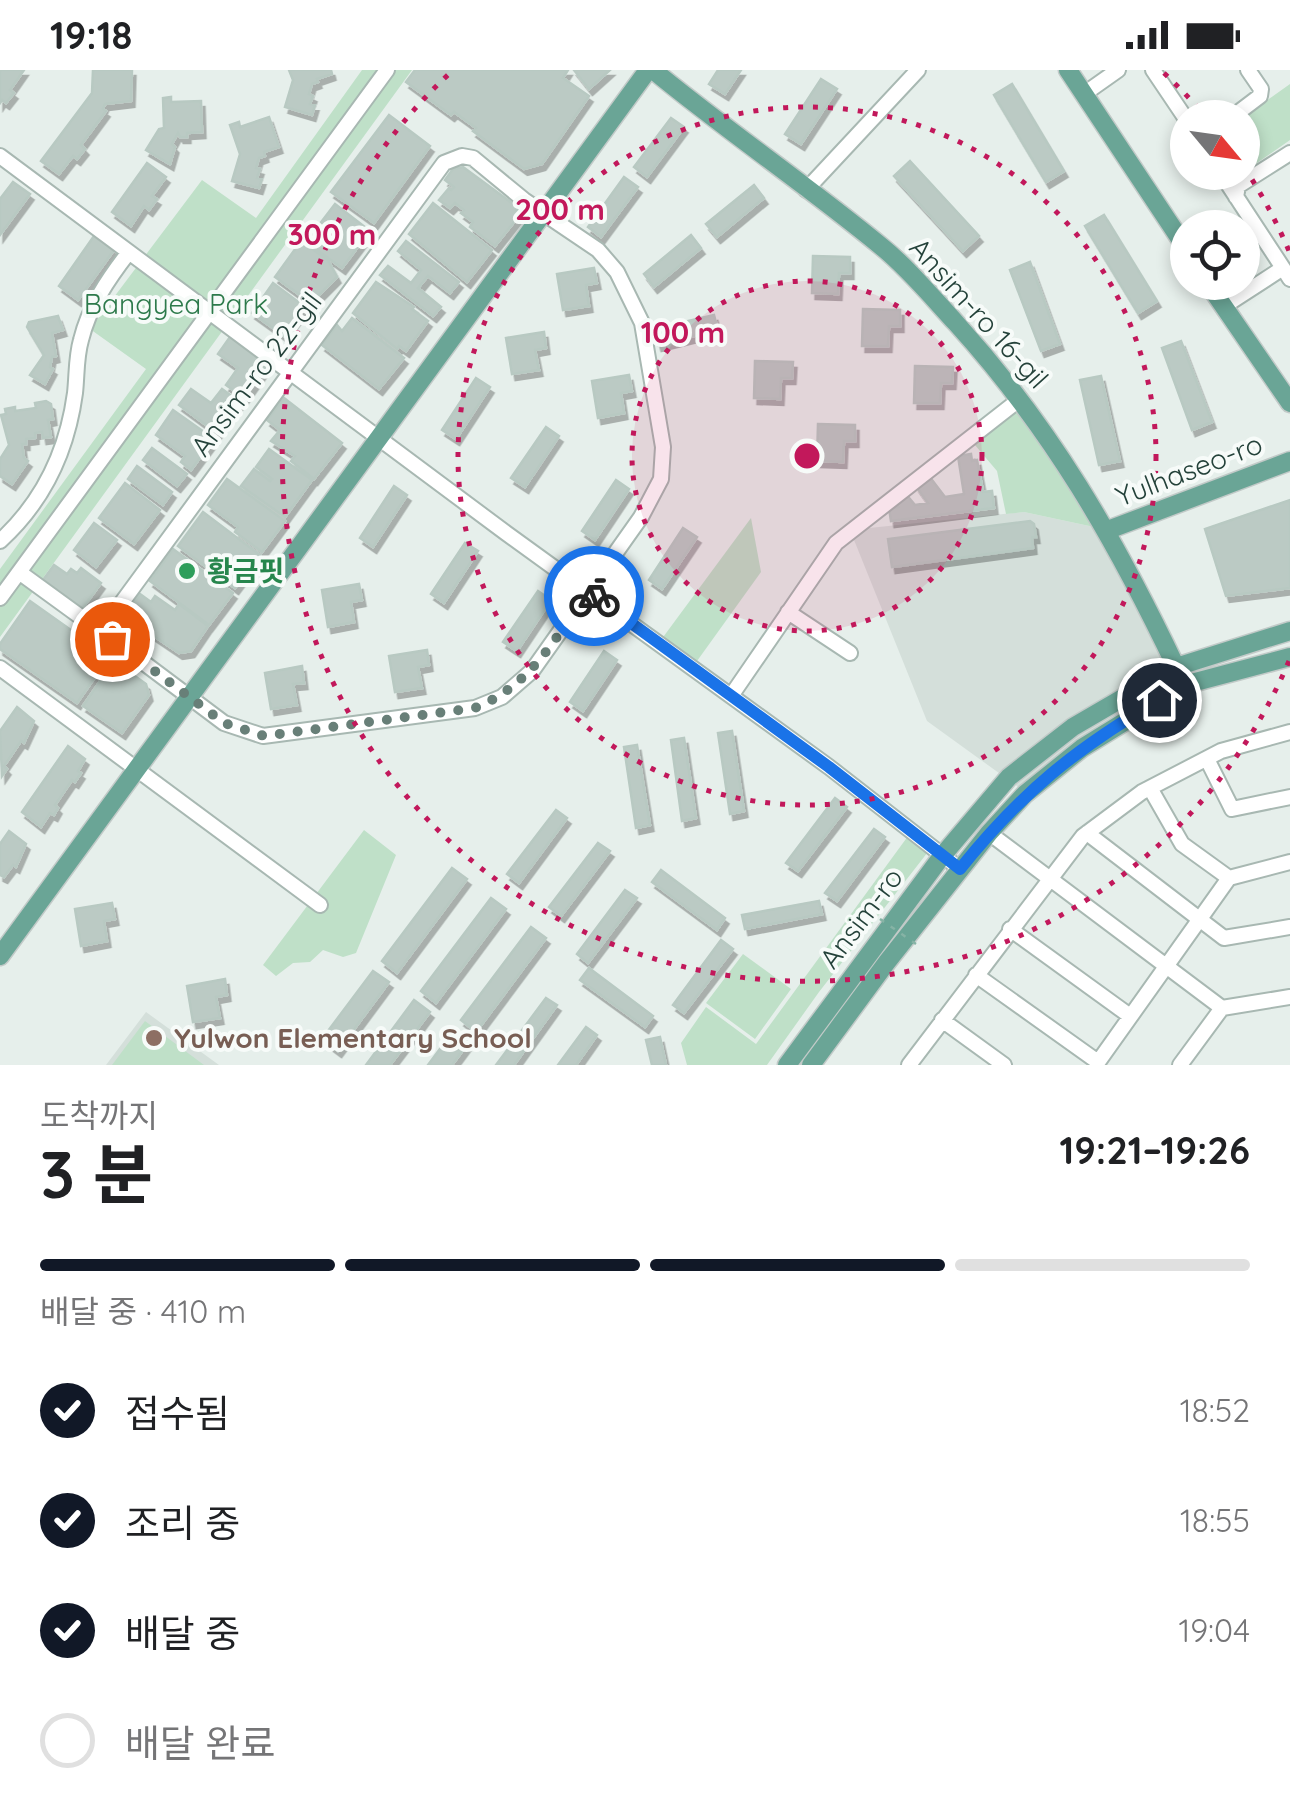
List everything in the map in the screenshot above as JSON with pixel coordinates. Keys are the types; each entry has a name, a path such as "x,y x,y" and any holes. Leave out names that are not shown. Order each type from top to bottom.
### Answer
{"main road":[{"name":"Ansim-ro 16-gil","path":"651,70 884,248 942,307 1043,429 1108,530 1176,668"},
{"path":"0,956 651,70"},
{"path":"1068,70 1170,224"},
{"path":"1219,300 1290,403"},
{"name":"Yulhaseo-ro","path":"1108,530 1290,461"},
{"name":"Ansim-ro","path":"787,1065 942,856 1009,777 1073,726 1176,668 1290,631"},
{"name":"Ansim-ro","path":"811,1065 886,962 989,832 1025,794 1082,748 1184,685 1290,657"}],"street":[{"path":"0,598 387,70"},
{"path":"806,190 918,70"},
{"path":"1084,94 1118,70"},
{"path":"1153,70 1173,100"},
{"path":"1248,70 1261,89 1255,100"},
{"path":"1236,197 1238,186 1290,153"},
{"path":"0,156 960,869"},
{"name":"Ansim-ro 22-gil","path":"112,639 108,628 112,616 444,163 462,156 473,158 544,215 598,250 618,272 642,323 663,447 661,479 648,504 532,671 502,697 475,708 264,736 224,723 191,696"},
{"path":"1223,307 1286,273 1232,190"},
{"path":"0,541 26,515 52,475 70,423 81,340 88,319 108,280 129,252"},
{"path":"730,696 836,542 1020,398"},
{"path":"20,572 191,696"},
{"path":"788,612 850,653"},
{"path":"0,668 320,904"},
{"path":"909,1065 1048,878 1087,833 1150,788 1222,751 1290,732"},
{"path":"1207,759 1232,808 1290,797"},
{"path":"1150,788 1182,844 1229,878"},
{"path":"989,832 1222,1008"},
{"path":"1087,833 1224,938 1290,926"},
{"path":"976,975 1097,1064 1229,878 1290,862"},
{"path":"1010,929 1130,1016"},
{"path":"1180,1065 1222,1008 1290,997"},
{"path":"942,1020 1004,1065"}],"path":[{"path":"880,919 916,944"}],"shaded area":[{"path":"1024,512 1108,530 1180,677 1073,743 1021,789 927,721 850,530"},
{"name":"Yulwon Elementary School","path":"146,1012 219,1065 106,1065"}],"green space":[{"name":"Bangyea Park","path":"362,70 412,70 0,637 0,569 146,369 90,329 202,180 256,218"},
{"path":"1290,84 1290,140 1260,161 1260,105"},
{"path":"1020,399 1108,530 1024,512 1006,514 997,471 969,438"},
{"path":"751,518 761,572 692,668 658,644"},
{"path":"364,830 396,855 356,953 343,957 323,950 310,962 293,963 276,976 263,965"},
{"path":"911,832 931,848 767,1065 687,1065 681,1043 706,1007 756,1044"},
{"path":"743,954 791,989 755,1039 706,1003"},
{"name":"Yulwon Elementary School","path":"145,1021 204,1065 112,1065"}],"building":[{"path":"0,70 24,70 6,103 0,103"},
{"path":"93,70 132,70 131,101 105,104 106,111 81,145 85,149 77,159 73,156 59,174 41,161 92,93"},
{"path":"289,70 331,70 332,74 312,84 312,115 285,107 293,80"},
{"path":"415,70 568,70 563,78 589,96 542,164 524,169 473,131 476,128 406,82"},
{"path":"574,70 610,70 589,89"},
{"path":"718,70 741,70 725,94 709,84"},
{"path":"821,79 837,89 801,144 785,134"},
{"path":"1012,84 1064,171 1046,182 994,95"},
{"path":"171,97 171,102 201,101 202,132 187,133 187,137 178,133 172,144 175,147 170,164 146,150 159,129 164,128 163,98"},
{"path":"389,115 430,146 374,223 331,192"},
{"path":"269,117 279,147 259,158 259,188 232,181 240,154 230,125 239,122 240,127"},
{"path":"671,118 684,127 647,177 634,167"},
{"path":"910,161 979,236 963,251 894,176"},
{"path":"147,163 166,177 152,196 157,199 149,210 144,206 131,226 112,212"},
{"path":"463,167 516,206 518,217 495,246 470,227 473,222 461,213 464,210 455,203 450,208 439,200 454,187 445,180 453,169"},
{"path":"624,177 638,187 601,237 588,227"},
{"path":"13,182 30,194 0,235 0,199"},
{"path":"754,185 764,198 717,237 706,224"},
{"path":"433,203 492,250 467,282 409,234"},
{"path":"335,204 370,231 342,268 306,242"},
{"path":"1104,215 1157,301 1138,313 1085,226"},
{"path":"691,235 701,248 654,287 644,274"},
{"path":"94,236 114,250 78,300 59,286"},
{"path":"301,241 328,260 337,277 311,303 275,277"},
{"path":"406,241 459,282 450,293 428,276 418,288 441,307 433,316 380,275 388,266 411,283 421,270 398,251"},
{"path":"813,256 850,257 850,273 839,273 838,294 812,293"},
{"path":"1030,262 1060,344 1041,351 1010,270"},
{"path":"594,268 597,283 586,285 589,306 563,310 557,274"},
{"path":"376,282 428,321 406,351 399,346 397,349 353,313"},
{"path":"273,283 305,307 284,336 252,313"},
{"path":"863,309 900,310 900,326 889,326 888,346 862,346"},
{"path":"714,315 718,330 658,345 654,329"},
{"path":"58,316 63,330 52,333 56,356 52,357 53,369 45,384 30,375 44,355 27,327 29,322"},
{"path":"352,318 404,358 379,389 322,345 337,325 342,331"},
{"path":"544,332 546,348 535,350 539,370 512,374 506,338"},
{"path":"230,337 268,364 244,398 226,385 238,368 218,354"},
{"path":"1181,341 1212,422 1192,430 1162,348"},
{"path":"755,361 793,362 792,378 781,378 780,399 754,398"},
{"path":"915,366 953,367 952,383 941,383 940,403 914,403"},
{"path":"629,375 632,391 621,393 624,413 598,418 592,381"},
{"path":"1101,376 1120,461 1099,465 1080,380"},
{"path":"476,378 490,387 456,439 442,430"},
{"path":"191,389 211,403 222,389 240,402 217,433 179,405"},
{"path":"284,398 342,443 314,479 291,461 295,456 271,441 280,430 267,420"},
{"path":"35,403 51,404 51,437 43,438 42,432 26,439 26,444 22,444 28,461 12,484 0,476 0,459 9,445 1,415 6,414 5,409 36,408"},
{"path":"173,410 214,439 191,470 181,462 185,456 156,435"},
{"path":"818,424 855,425 855,441 844,441 843,462 817,461"},
{"path":"546,427 559,436 525,487 511,478"},
{"path":"152,448 187,474 177,486 143,460"},
{"path":"269,449 312,480 285,517 241,486 254,469 272,479 256,467"},
{"path":"971,454 972,461 977,460 983,492 992,491 994,508 891,521 889,508 898,507 894,502 905,493 915,505 928,503 916,486 929,476 945,497 964,494 958,456"},
{"path":"137,466 172,492 163,505 128,479"},
{"path":"227,479 285,521 262,552 235,532 238,527 208,505"},
{"path":"616,480 629,489 595,540 582,531"},
{"path":"125,483 160,510 134,544 99,518"},
{"path":"394,486 407,495 373,547 360,538"},
{"path":"1290,500 1290,588 1226,596 1205,529"},
{"path":"203,512 260,555 235,588 178,546"},
{"path":"1030,521 1036,537 1032,537 1033,548 892,567 888,539"},
{"path":"94,523 117,540 96,567 74,550"},
{"path":"683,528 697,537 662,589 649,580"},
{"path":"465,543 478,551 444,603 431,594"},
{"path":"173,549 233,593 209,625 150,581"},
{"path":"54,565 67,574 71,569 77,573 81,568 101,583 82,609 43,580"},
{"path":"359,584 362,600 351,602 354,622 328,627 322,590"},
{"path":"538,591 551,600 517,651 503,642"},
{"path":"140,594 151,602 155,596 175,610 179,604 208,626 191,651 179,653 136,624 131,607"},
{"path":"30,601 109,657 77,703 0,649"},
{"path":"427,650 429,665 418,667 422,688 395,692 389,656"},
{"path":"604,651 617,660 583,711 570,702"},
{"path":"111,659 146,684 149,695 122,733 83,706 112,664"},
{"path":"302,666 304,683 293,684 297,705 271,709 265,673"},
{"path":"17,707 34,721 24,743 21,741 4,766 7,769 2,776 0,731"},
{"path":"732,731 744,811 730,814 718,733"},
{"path":"684,738 696,818 682,821 671,740"},
{"path":"637,745 650,825 636,828 624,747"},
{"path":"68,746 85,759 78,771 81,773 55,805 58,808 54,815 50,813 41,827 22,812"},
{"path":"835,798 847,807 798,871 786,863"},
{"path":"556,810 567,818 519,883 507,874"},
{"path":"874,829 885,837 837,901 825,893"},
{"path":"9,831 26,844 16,867 13,865 4,877 0,875 0,844"},
{"path":"598,843 610,851 561,916 549,907"},
{"path":"452,868 467,879 397,973 382,961"},
{"path":"661,870 725,918 717,930 652,882"},
{"path":"625,890 637,898 588,963 577,954"},
{"path":"491,898 506,909 436,1003 421,991"},
{"path":"819,901 822,914 745,929 742,915"},
{"path":"112,903 115,919 104,921 107,941 81,946 75,909"},
{"path":"531,927 546,938 476,1032 461,1020"},
{"path":"721,940 733,949 684,1013 673,1005"},
{"path":"589,968 653,1016 645,1027 580,980"},
{"path":"373,971 389,982 338,1051 322,1039"},
{"path":"225,979 227,995 216,997 220,1018 193,1022 187,986"},
{"path":"546,998 557,1005 514,1065 496,1065"},
{"path":"414,1000 430,1012 390,1065 366,1065"},
{"path":"586,1027 597,1035 576,1065 558,1065"},
{"path":"454,1030 469,1042 452,1065 428,1065"},
{"path":"660,1037 666,1065 652,1065 646,1040"}],"way so far":[{"path":"112,639 224,723 269,736 475,708 502,697 532,671 588,592 594,596"}],"place":[{"name":"황금핏","path":"187,571"},
{"name":"Yulwon Elementary School","path":"154,1038"}],"route":[{"path":"594,596 829,767 960,869 1025,794 1082,748 1159,700"}]}
